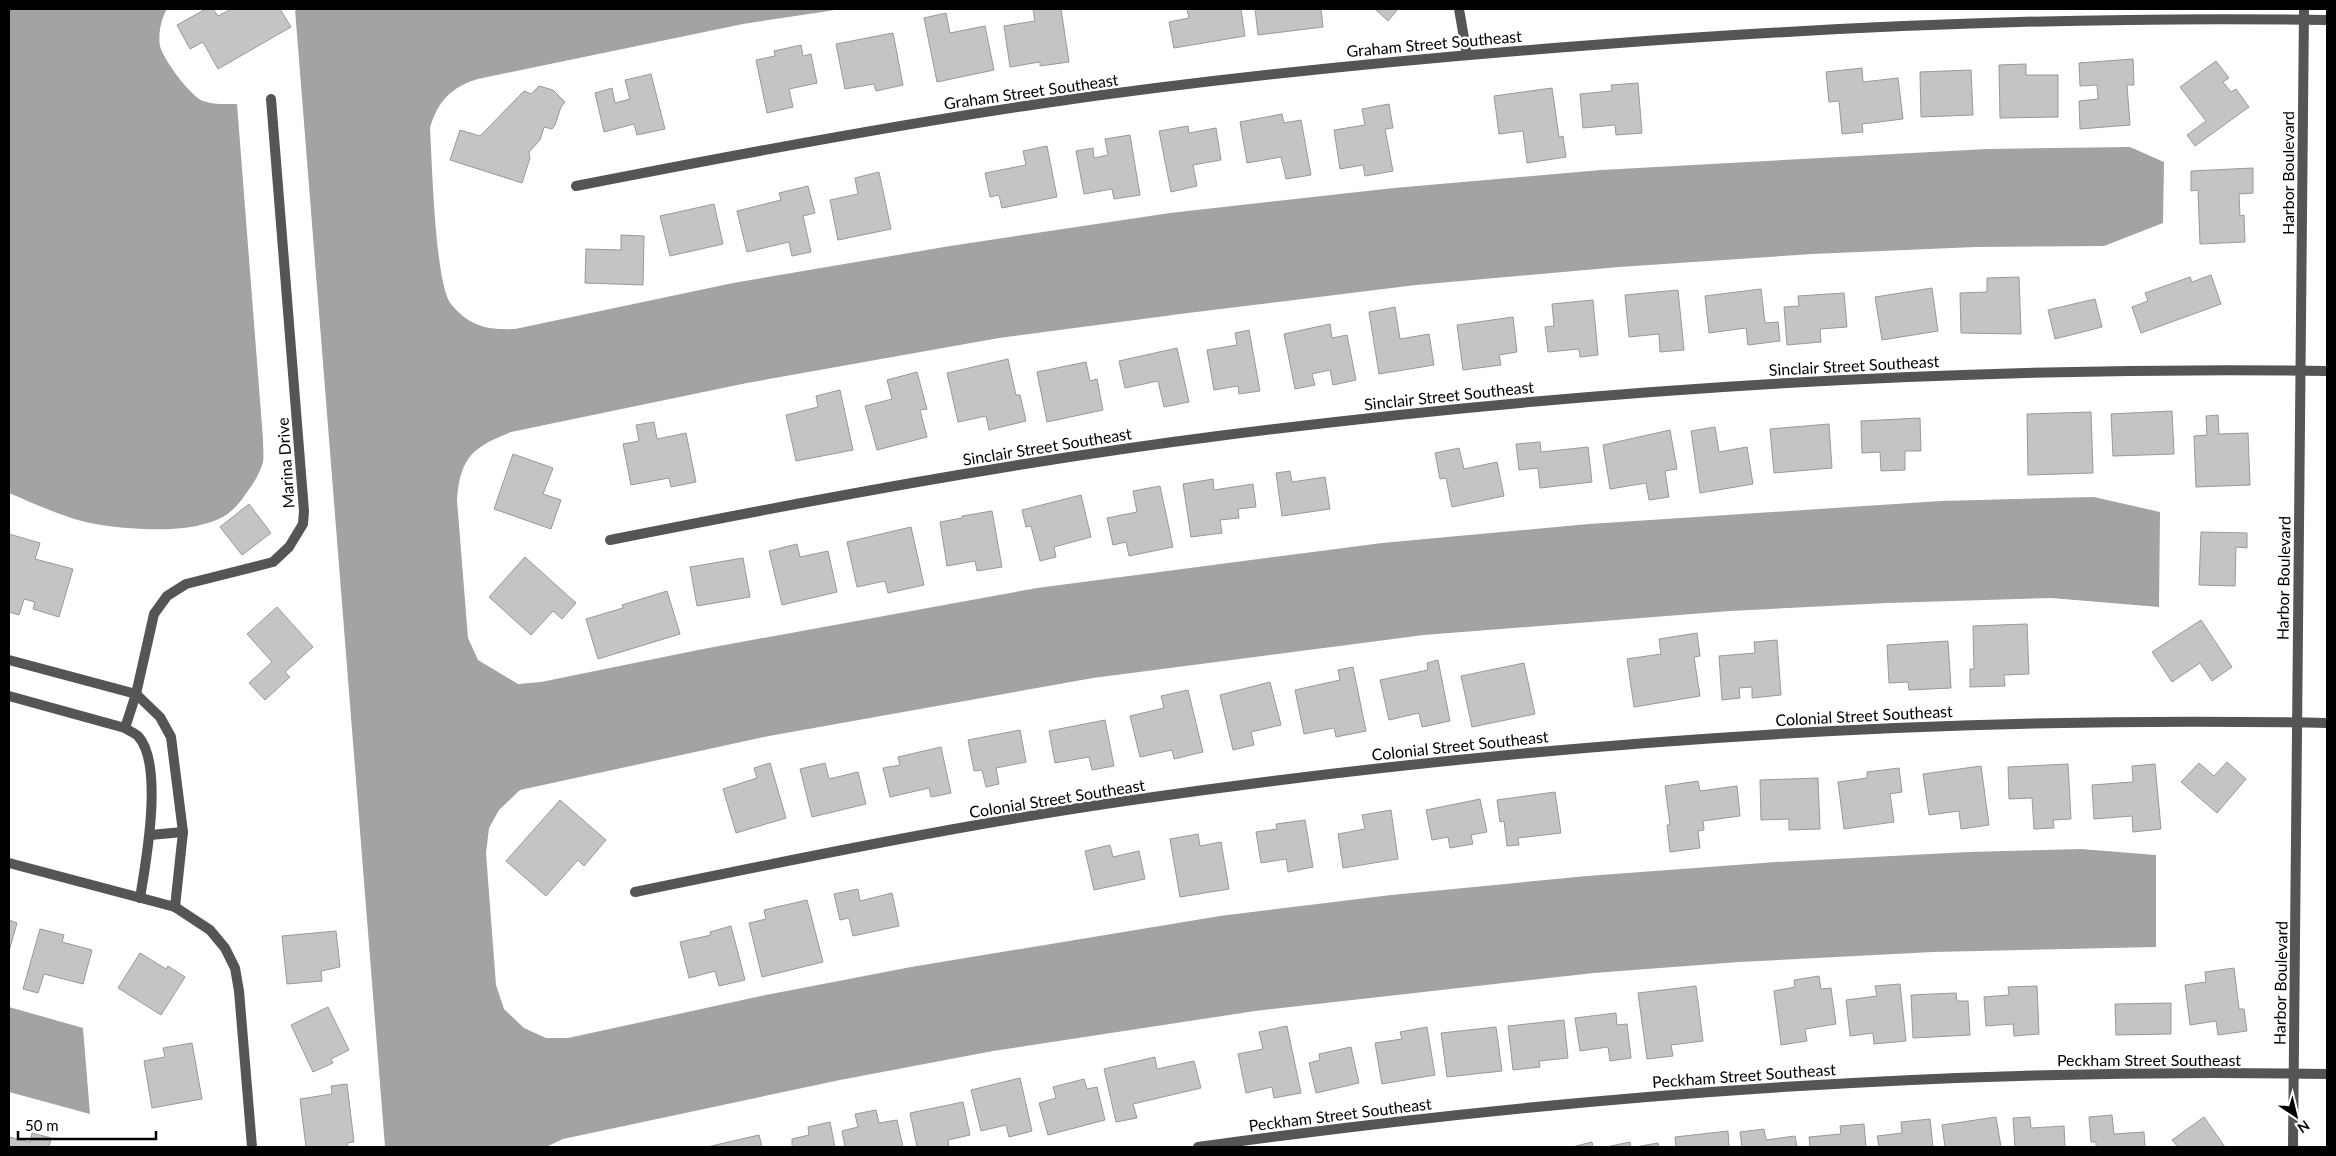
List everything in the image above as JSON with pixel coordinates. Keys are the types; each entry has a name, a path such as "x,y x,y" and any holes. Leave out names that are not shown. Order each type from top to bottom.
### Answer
{"street":[{"path":"1459,9 1467,55"},
{"name":"Harbor Boulevard","path":"2293,1147 2304,9"},
{"name":"Graham Street Southeast","path":"576,186 757,151 1038,104 1320,68 1735,34 1868,27 2019,22 2327,20"},
{"name":"Marina Drive","path":"125,728 136,694 154,614 167,596 186,584 273,562 290,547 303,524 304,511 271,100"},
{"name":"Sinclair Street Southeast","path":"610,540 811,500 1080,455 1272,429 1485,406 1640,392 1892,378 2164,370 2327,371"},
{"path":"9,660 136,694 160,717 171,737 183,832 175,907"},
{"path":"9,696 125,728 138,737 150,765 150,835 140,898"},
{"name":"Colonial Street Southeast","path":"635,892 872,844 1118,802 1330,774 1505,755 1645,742 1904,727 2164,720 2327,722"},
{"path":"150,835 183,832"},
{"path":"9,863 175,907 210,930 225,948 235,968 239,990 252,1147"},
{"name":"Peckham Street Southeast","path":"1198,1147 1427,1118 1569,1103 1750,1089 2045,1075 2327,1074"}],"shaded area":[{"path":"9,9 167,9 160,27 160,46 166,60 178,77 192,93 203,101 215,104 237,104 263,459 256,478 241,501 229,513 213,521 198,526 162,529 126,528 95,524 73,519 9,493"},
{"path":"295,9 842,9 743,24 478,79 460,86 447,96 437,110 430,128 435,221 441,273 451,304 458,312 480,326 496,329 515,329 733,283 950,246 1170,213 1394,188 1601,170 1987,149 2130,147 2164,162 2163,223 2104,246 1975,247 1812,254 1619,267 1416,285 999,338 747,383 511,432 498,437 478,449 471,456 461,473 459,485 457,500 468,638 478,660 518,684 541,682 703,649 1037,588 1382,543 1589,524 1941,501 2094,497 2160,512 2159,607 2051,598 1887,603 1730,611 1424,635 1093,678 769,736 520,790 499,810 489,828 486,853 496,985 504,1009 524,1028 546,1038 568,1038 761,996 911,967 1220,916 1391,895 1587,876 1776,862 1968,852 2081,849 2156,855 2156,947 1933,952 1739,962 1594,973 1255,1011 993,1051 840,1080 563,1139 546,1147 385,1147"},
{"path":"9,1007 83,1028 90,1114 9,1092"}],"building":[{"path":"206,9 213,9 218,16 231,9 280,9 291,27 218,69 203,42 190,49 177,25"},
{"path":"1033,9 1061,9 1069,62 1040,66 1040,62 1010,67 1004,26 1035,21"},
{"path":"1187,9 1241,9 1245,36 1174,48 1169,22 1189,18"},
{"path":"1255,9 1321,9 1323,27 1258,35"},
{"path":"1375,9 1398,9 1388,21"},
{"path":"946,13 950,33 985,26 994,70 937,82 924,18"},
{"path":"893,33 903,85 876,91 874,84 845,89 836,44"},
{"path":"801,45 803,56 811,54 817,83 789,89 793,107 767,113 756,60 775,56 774,51"},
{"path":"2133,59 2134,85 2127,85 2130,125 2080,129 2079,101 2098,99 2097,85 2080,86 2079,63"},
{"path":"2216,61 2229,78 2223,82 2231,92 2236,89 2249,107 2195,146 2187,135 2206,121 2180,87"},
{"path":"2026,64 2026,75 2058,75 2058,117 2000,118 1999,65"},
{"path":"1862,68 1863,82 1898,78 1903,119 1862,124 1863,132 1842,134 1839,101 1829,102 1826,72"},
{"path":"1971,70 1973,115 1921,117 1920,72"},
{"path":"651,74 665,129 637,135 634,124 604,132 595,93 612,88 615,103 630,99 625,80"},
{"path":"1638,83 1642,133 1616,135 1615,125 1583,128 1580,94 1612,91 1611,85"},
{"path":"539,86 553,90 565,102 561,107 555,125 552,129 544,127 540,140 529,152 530,158 522,183 450,160 460,130 480,136 524,91 531,94"},
{"path":"1552,88 1559,137 1563,136 1566,157 1527,163 1523,131 1499,134 1494,96"},
{"path":"1389,104 1393,128 1385,129 1393,171 1365,176 1363,165 1340,169 1334,130 1365,125 1362,109"},
{"path":"1282,114 1284,123 1301,120 1311,175 1286,179 1281,157 1247,163 1240,122"},
{"path":"1188,126 1189,133 1216,128 1221,160 1193,165 1197,186 1171,192 1159,131"},
{"path":"1130,135 1140,195 1114,199 1112,189 1084,194 1076,151 1093,148 1094,158 1108,155 1105,139"},
{"path":"1047,146 1057,197 1002,208 999,195 990,197 985,173 1026,165 1023,151"},
{"path":"2253,168 2253,193 2239,194 2240,216 2244,215 2245,242 2200,244 2198,190 2191,191 2191,171"},
{"path":"879,172 891,229 838,240 830,200 858,194 855,178"},
{"path":"808,186 815,213 803,216 811,252 792,256 789,242 747,252 737,211 781,200 779,193"},
{"path":"714,204 723,244 670,256 660,216"},
{"path":"621,235 644,236 643,285 585,283 586,249 621,250"},
{"path":"2211,275 2221,304 2141,333 2132,307 2148,301 2145,293 2190,277 2192,282"},
{"path":"2019,277 2021,334 1961,333 1960,293 1987,292 1987,278"},
{"path":"1932,288 1938,331 1882,340 1875,297"},
{"path":"1761,289 1765,323 1778,322 1780,341 1748,345 1746,328 1709,333 1705,296"},
{"path":"1678,290 1684,350 1660,352 1659,334 1629,337 1625,295"},
{"path":"1844,293 1847,327 1820,329 1821,342 1787,345 1784,307 1799,306 1798,296"},
{"path":"2095,299 2102,327 2055,339 2048,310"},
{"path":"1593,300 1598,355 1580,357 1579,349 1548,352 1545,327 1554,326 1552,304"},
{"path":"1395,307 1400,339 1429,334 1434,365 1379,374 1369,312"},
{"path":"1513,317 1517,352 1499,355 1501,365 1463,370 1457,325"},
{"path":"1330,324 1332,338 1347,335 1356,380 1333,385 1330,370 1312,374 1315,385 1295,389 1284,334"},
{"path":"1249,330 1260,391 1239,394 1238,386 1214,390 1207,350 1237,345 1235,333"},
{"path":"1177,348 1189,402 1164,407 1158,381 1125,388 1119,361"},
{"path":"1008,359 1016,395 1020,395 1026,421 989,430 986,416 958,422 947,373"},
{"path":"1086,362 1090,381 1097,379 1103,410 1047,422 1037,372"},
{"path":"917,372 927,409 920,410 927,437 877,450 865,406 892,399 887,380"},
{"path":"840,390 853,450 796,461 786,415 818,407 816,396"},
{"path":"2172,411 2174,454 2113,456 2111,414"},
{"path":"2091,412 2093,473 2028,475 2027,414"},
{"path":"2218,415 2219,434 2248,433 2250,485 2196,487 2194,436 2207,435 2206,416"},
{"path":"1920,418 1921,451 1905,451 1905,470 1881,471 1880,452 1862,453 1861,421"},
{"path":"654,422 657,439 686,433 696,482 671,487 669,478 631,485 623,444 639,441 636,425"},
{"path":"1829,424 1832,468 1774,473 1770,429"},
{"path":"1715,427 1719,452 1747,447 1753,484 1700,493 1691,431"},
{"path":"1670,430 1677,469 1665,471 1669,497 1649,500 1646,483 1610,489 1603,445"},
{"path":"1540,442 1541,452 1588,447 1592,482 1540,488 1538,468 1519,470 1516,444"},
{"path":"1459,448 1464,469 1497,462 1504,496 1452,507 1446,478 1440,479 1435,453"},
{"path":"513,454 553,468 543,494 561,500 551,529 494,509"},
{"path":"1290,471 1292,482 1325,477 1330,509 1282,516 1276,473"},
{"path":"1213,479 1214,490 1253,484 1256,507 1238,509 1239,518 1220,520 1222,533 1191,537 1183,484"},
{"path":"1160,486 1173,547 1129,556 1126,542 1113,545 1107,518 1137,512 1133,491"},
{"path":"1081,495 1091,537 1054,547 1056,557 1040,561 1031,526 1026,527 1022,510"},
{"path":"249,504 271,533 242,555 220,527"},
{"path":"992,511 1002,567 977,571 975,561 947,566 940,522"},
{"path":"911,527 924,585 888,593 885,581 857,587 847,542"},
{"path":"2201,532 2247,533 2247,548 2236,547 2235,586 2199,585"},
{"path":"9,534 40,543 35,559 73,569 59,617 33,609 35,602 24,599 19,615 9,612"},
{"path":"797,544 800,557 828,551 837,592 782,605 769,551"},
{"path":"525,557 576,603 562,619 553,611 531,635 489,597"},
{"path":"743,558 750,597 697,606 690,567"},
{"path":"667,591 680,634 598,659 586,619 623,608 622,605"},
{"path":"277,607 313,647 285,672 290,677 265,700 249,683 272,662 247,634"},
{"path":"2201,620 2232,667 2212,681 2200,663 2172,682 2152,652"},
{"path":"2027,624 2029,674 2004,675 2005,686 1970,687 1970,669 1974,669 1973,626"},
{"path":"1697,633 1700,656 1694,657 1700,696 1634,707 1627,659 1661,654 1659,639"},
{"path":"1777,640 1781,695 1752,698 1752,687 1739,688 1740,698 1722,700 1719,656 1755,653 1754,642"},
{"path":"1948,641 1951,688 1909,690 1908,682 1889,683 1887,645"},
{"path":"1438,660 1450,721 1422,727 1419,713 1389,720 1380,680 1428,670 1427,663"},
{"path":"1524,663 1535,714 1472,727 1461,676"},
{"path":"1353,667 1366,731 1336,737 1334,728 1304,734 1295,690 1340,680 1338,670"},
{"path":"1270,682 1281,725 1251,732 1254,745 1233,750 1220,695"},
{"path":"1188,690 1203,752 1174,759 1172,750 1140,757 1130,716 1164,708 1161,696"},
{"path":"1105,720 1114,766 1092,770 1089,757 1055,763 1049,731"},
{"path":"1020,730 1026,762 996,768 999,784 986,787 982,770 974,771 968,740"},
{"path":"941,747 951,793 931,797 929,788 890,797 883,768 900,765 898,757"},
{"path":"2227,762 2246,779 2217,813 2181,782 2199,763 2214,776"},
{"path":"770,763 786,818 736,833 723,789 757,778 754,768"},
{"path":"825,763 829,779 858,772 866,804 812,817 800,769"},
{"path":"2068,764 2071,819 2053,820 2054,828 2034,829 2032,798 2009,799 2008,767"},
{"path":"2155,764 2161,829 2133,832 2132,816 2094,819 2092,785 2133,782 2132,766"},
{"path":"1981,766 1989,825 1961,829 1959,811 1929,815 1923,774"},
{"path":"1899,768 1902,792 1890,794 1894,822 1844,829 1838,782 1867,778 1867,772"},
{"path":"1818,778 1820,829 1789,830 1789,819 1761,820 1760,780"},
{"path":"1698,781 1700,791 1737,786 1740,816 1703,821 1704,830 1698,831 1700,848 1670,852 1667,825 1670,825 1665,786"},
{"path":"1555,792 1561,833 1518,838 1519,845 1507,846 1504,821 1500,822 1497,800"},
{"path":"1480,799 1487,832 1471,835 1473,844 1450,848 1448,837 1432,840 1426,810"},
{"path":"560,800 606,840 584,866 578,860 546,896 506,861"},
{"path":"1391,810 1398,859 1343,868 1338,834 1365,829 1362,815"},
{"path":"1305,820 1313,867 1288,872 1286,859 1261,863 1256,832 1277,829 1276,824"},
{"path":"1198,834 1200,846 1221,842 1229,889 1180,897 1170,839"},
{"path":"1110,845 1113,857 1139,851 1145,879 1094,890 1085,851"},
{"path":"858,889 860,901 892,893 899,926 853,936 849,918 840,920 834,894"},
{"path":"807,900 823,962 762,977 749,923 766,919 764,910"},
{"path":"9,920 17,923 9,951"},
{"path":"731,926 745,980 719,986 715,971 689,978 680,942 711,935 710,932"},
{"path":"40,929 64,935 62,942 92,950 83,984 44,974 38,993 23,989"},
{"path":"336,931 340,967 321,971 322,981 287,984 282,936"},
{"path":"140,953 166,969 168,966 185,977 161,1015 118,988"},
{"path":"2234,968 2239,1009 2244,1009 2247,1031 2218,1035 2216,1021 2190,1025 2185,985 2206,982 2205,972"},
{"path":"1819,976 1821,989 1831,988 1836,1024 1805,1029 1807,1041 1781,1045 1774,991 1795,987 1794,980"},
{"path":"1900,984 1906,1041 1874,1044 1873,1033 1850,1036 1846,1000 1877,996 1875,986"},
{"path":"1696,986 1703,1041 1671,1045 1673,1056 1647,1059 1638,993"},
{"path":"2037,986 2039,1034 2014,1036 2013,1024 1986,1026 1984,997 2009,995 2008,987"},
{"path":"1956,993 1957,1001 1968,1001 1970,1035 1913,1038 1911,995"},
{"path":"2171,1003 2171,1034 2116,1035 2115,1004"},
{"path":"328,1007 349,1050 331,1059 333,1063 313,1072 291,1025"},
{"path":"1616,1013 1617,1025 1627,1024 1631,1058 1610,1061 1608,1047 1580,1051 1575,1018"},
{"path":"1564,1020 1568,1058 1539,1061 1540,1067 1513,1070 1508,1026"},
{"path":"1287,1026 1301,1093 1274,1098 1272,1087 1246,1093 1238,1054 1263,1049 1259,1032"},
{"path":"1427,1027 1435,1075 1382,1084 1375,1043 1402,1039 1400,1032"},
{"path":"1496,1027 1502,1071 1447,1077 1441,1033"},
{"path":"192,1043 202,1099 152,1108 144,1061 165,1057 163,1048"},
{"path":"1351,1047 1359,1083 1316,1093 1309,1063 1320,1060 1319,1054"},
{"path":"1155,1057 1157,1069 1194,1061 1201,1088 1133,1104 1137,1118 1116,1122 1104,1069"},
{"path":"1020,1078 1032,1131 1009,1137 1006,1125 981,1131 971,1090"},
{"path":"1084,1079 1087,1089 1097,1087 1105,1120 1048,1135 1039,1103 1056,1098 1053,1087"},
{"path":"347,1084 354,1142 347,1143 348,1147 306,1147 300,1099 332,1094 331,1086"},
{"path":"963,1102 970,1135 948,1140 949,1147 917,1147 910,1113"},
{"path":"876,1110 879,1123 897,1120 903,1147 845,1147 842,1131 858,1127 855,1114"},
{"path":"2112,1115 2114,1134 2144,1132 2145,1147 2096,1147 2096,1142 2091,1142 2089,1117"},
{"path":"1996,1117 2001,1147 1945,1147 1942,1125"},
{"path":"2030,1117 2031,1128 2064,1126 2065,1147 2015,1147 2013,1118"},
{"path":"2204,1117 2225,1147 2178,1147 2172,1140"},
{"path":"1930,1119 1933,1147 1879,1147 1877,1136 1902,1133 1901,1122"},
{"path":"830,1122 835,1147 792,1147 792,1139 809,1135 808,1127"},
{"path":"1864,1124 1866,1147 1810,1147 1809,1137 1841,1134 1840,1126"},
{"path":"1764,1129 1766,1140 1795,1136 1797,1147 1742,1147 1740,1132"},
{"path":"1728,1131 1729,1147 1676,1147 1675,1137"},
{"path":"32,1133 51,1138 49,1147 9,1147 9,1137 30,1142"},
{"path":"759,1135 762,1147 707,1147"},
{"path":"1592,1142 1593,1147 1572,1147"},
{"path":"1630,1142 1631,1147 1606,1147"},
{"path":"1658,1143 1659,1147 1635,1147"}]}
